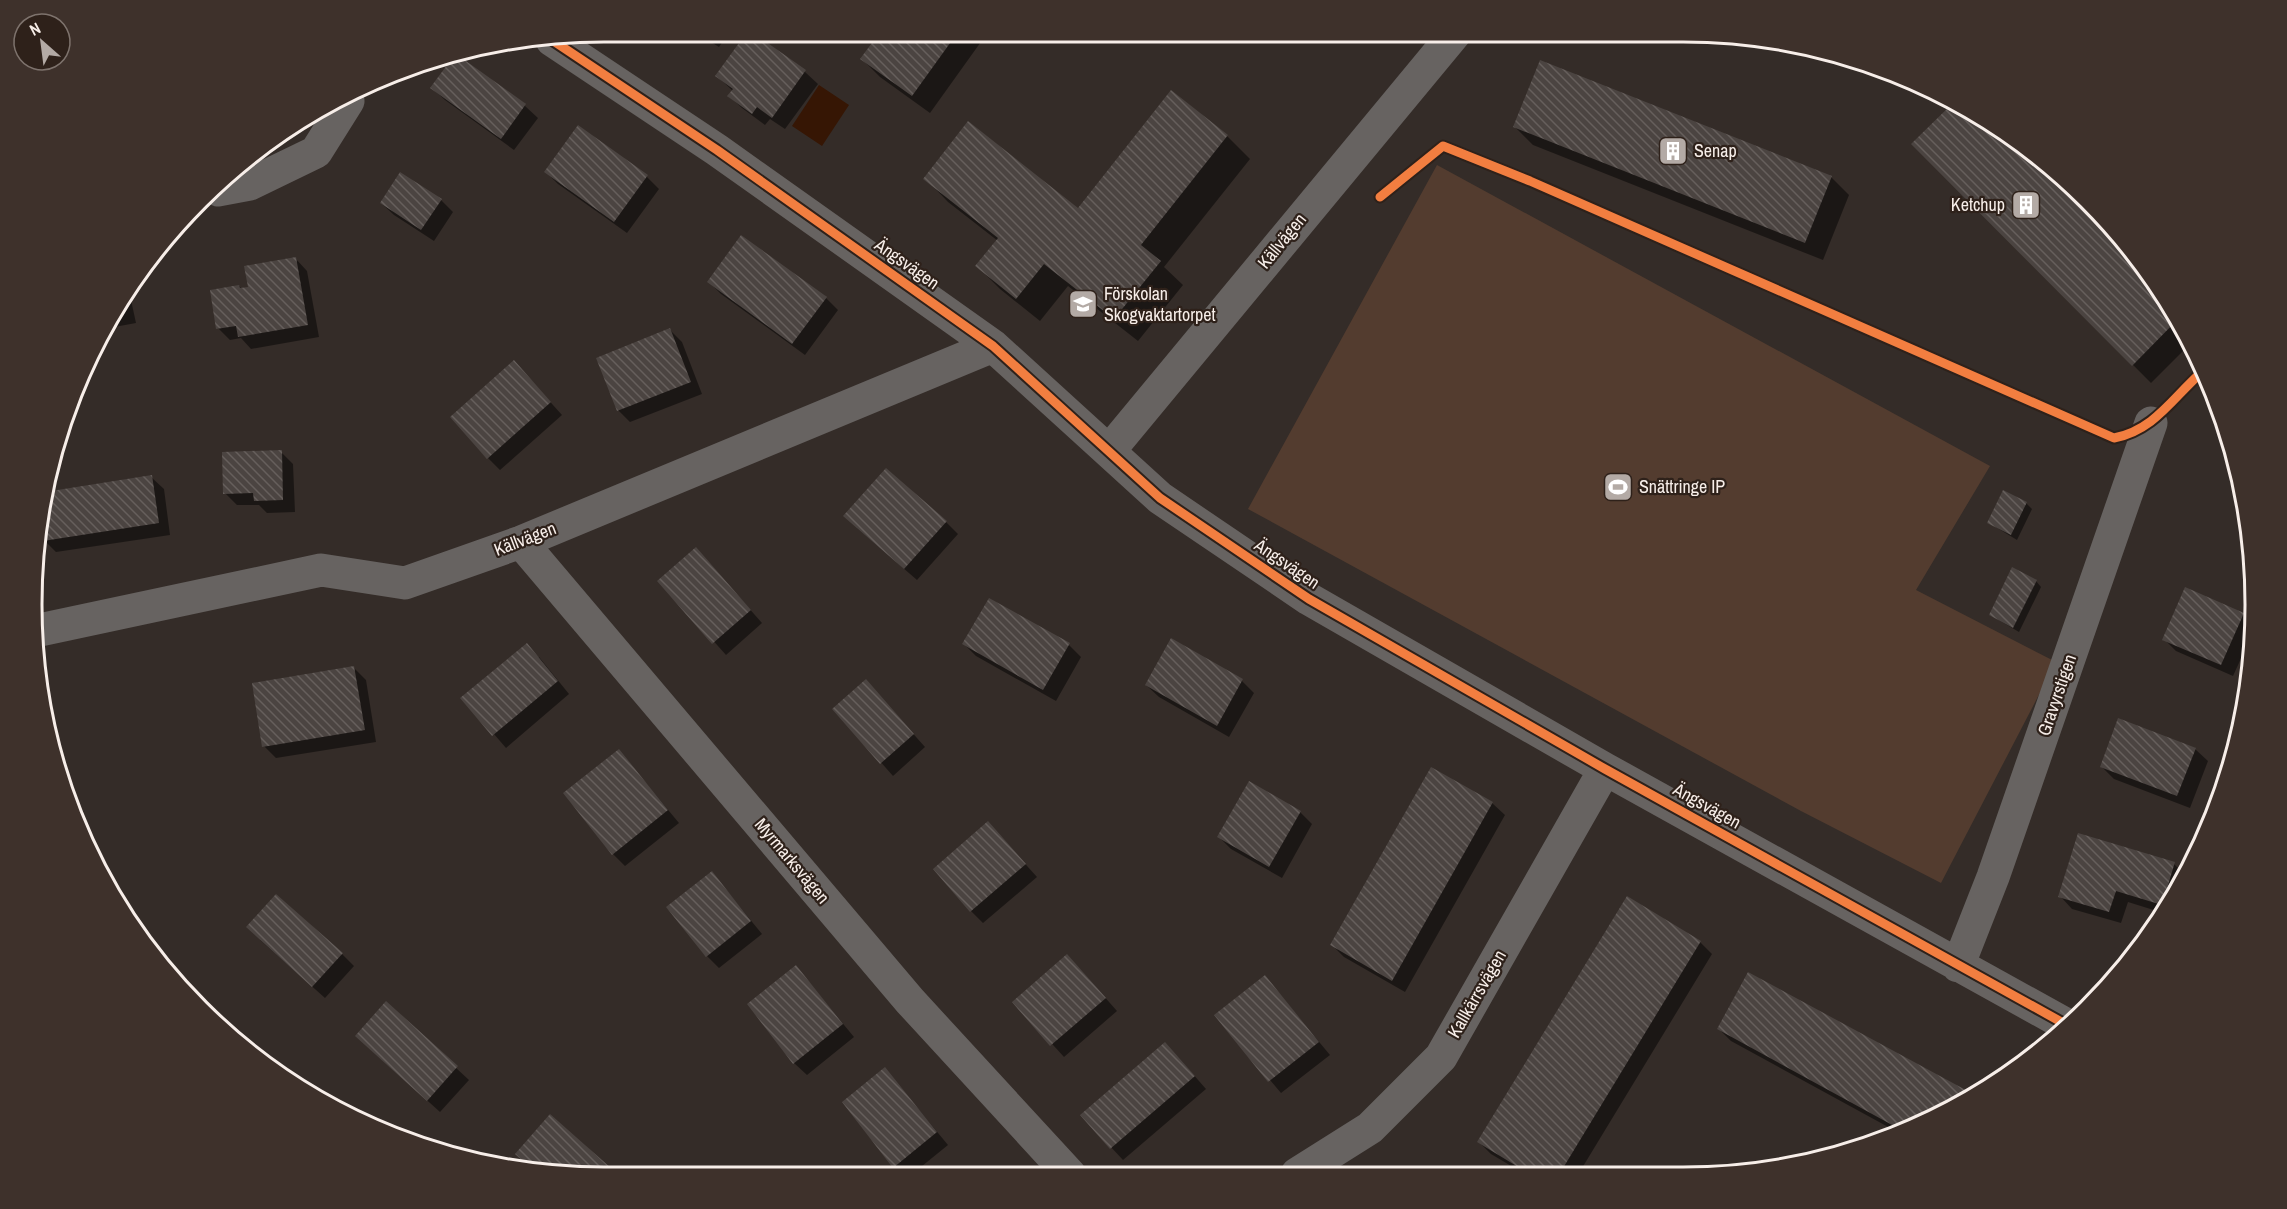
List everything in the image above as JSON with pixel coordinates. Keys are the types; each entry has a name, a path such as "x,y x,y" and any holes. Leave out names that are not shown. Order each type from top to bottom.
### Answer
{"street":[{"name":"Källvägen","path":"1109,451 1448,42"},
{"name":"Ängsvägen","path":"558,44 717,150 993,346 1160,498 1309,599 1605,768 2060,1021"},
{"path":"227,188 250,184 316,152 344,106"},
{"name":"Källvägen","path":"43,629 321,570 405,584 521,542 993,346"},
{"name":"Gravyrstigen","path":"1958,966 1994,877 2151,423"},
{"name":"Myrmarksvägen","path":"521,542 910,1001 1063,1167"},
{"name":"Kallkärrsvägen","path":"1308,1167 1371,1128 1441,1057 1605,768"}],"shaded area":[{"path":"819,85 849,105 822,146 792,126"},
{"name":"Snättringe IP","path":"1437,165 1990,466 1916,590 2056,662 1941,883 1801,811 1248,509"}],"building":[{"path":"740,42 766,42 806,70 772,118 757,107 752,114 727,96 733,89 715,76"},
{"path":"873,42 951,42 912,96 860,59"},
{"path":"464,60 526,104 501,139 430,88 447,65"},
{"name":"Senap","path":"1540,60 1832,176 1805,243 1513,127"},
{"path":"1171,90 1228,135 1141,245 1161,261 1114,319 1044,264 1016,299 975,266 998,238 923,179 968,121 1078,208"},
{"name":"Ketchup","path":"1947,108 1995,137 2025,158 2080,207 2129,262 2171,326 2132,366 1911,144"},
{"path":"578,125 648,175 614,222 544,172"},
{"path":"400,172 442,199 421,230 380,203"},
{"path":"741,235 827,297 792,344 707,282"},
{"path":"296,257 308,325 238,337 236,326 216,329 210,290 239,285 240,288 248,287 244,266"},
{"path":"670,328 691,382 617,411 596,358"},
{"path":"514,360 551,402 487,459 450,417"},
{"path":"282,450 283,500 254,501 253,493 223,494 222,452"},
{"path":"886,468 947,521 904,569 843,516"},
{"path":"152,475 159,523 46,541 54,491"},
{"path":"2003,490 2027,502 2011,535 1987,523"},
{"path":"696,547 751,610 712,644 657,581"},
{"path":"2012,567 2037,580 2013,628 1989,615"},
{"path":"2185,587 2244,613 2221,665 2162,640"},
{"path":"989,598 1070,643 1043,690 962,644"},
{"path":"1171,638 1243,679 1217,726 1145,685"},
{"path":"527,643 558,681 492,736 460,698"},
{"path":"354,666 365,730 262,747 252,683"},
{"path":"866,679 914,734 880,764 832,709"},
{"path":"2118,718 2196,748 2177,796 2100,767"},
{"path":"619,749 668,810 612,855 563,793"},
{"path":"1431,767 1493,802 1392,981 1330,945"},
{"path":"1249,781 1301,811 1269,867 1217,837"},
{"path":"988,821 1026,864 970,912 933,869"},
{"path":"2078,833 2175,862 2166,893 2158,904 2116,891 2109,912 2058,897"},
{"path":"712,871 751,921 706,957 666,907"},
{"path":"276,894 343,953 312,987 246,927"},
{"path":"1627,896 1701,941 1564,1167 1518,1167 1477,1142"},
{"path":"1067,954 1106,998 1050,1046 1012,1002"},
{"path":"796,965 843,1024 793,1064 747,1004"},
{"path":"1748,972 1966,1090 1893,1126 1717,1029"},
{"path":"1265,975 1319,1042 1268,1082 1214,1015"},
{"path":"386,1001 458,1066 427,1101 355,1036"},
{"path":"1165,1042 1195,1076 1110,1149 1080,1115"},
{"path":"885,1067 937,1132 892,1167 842,1102"},
{"path":"550,1114 610,1167 531,1162 522,1161 515,1154"}],"cycle path":[{"path":"558,44 717,150 993,346 1160,498 1309,599 1605,769 2060,1021"},
{"path":"1380,197 1443,146 1530,181 2114,438 2141,428 2152,420 2197,377"}],"place":[{"name":"Senap","path":"1673,151"},
{"name":"Ketchup","path":"2026,205"},
{"name":"Förskolan Skogvaktartorpet","path":"1083,304"},
{"name":"Snättringe IP","path":"1618,487"}]}
